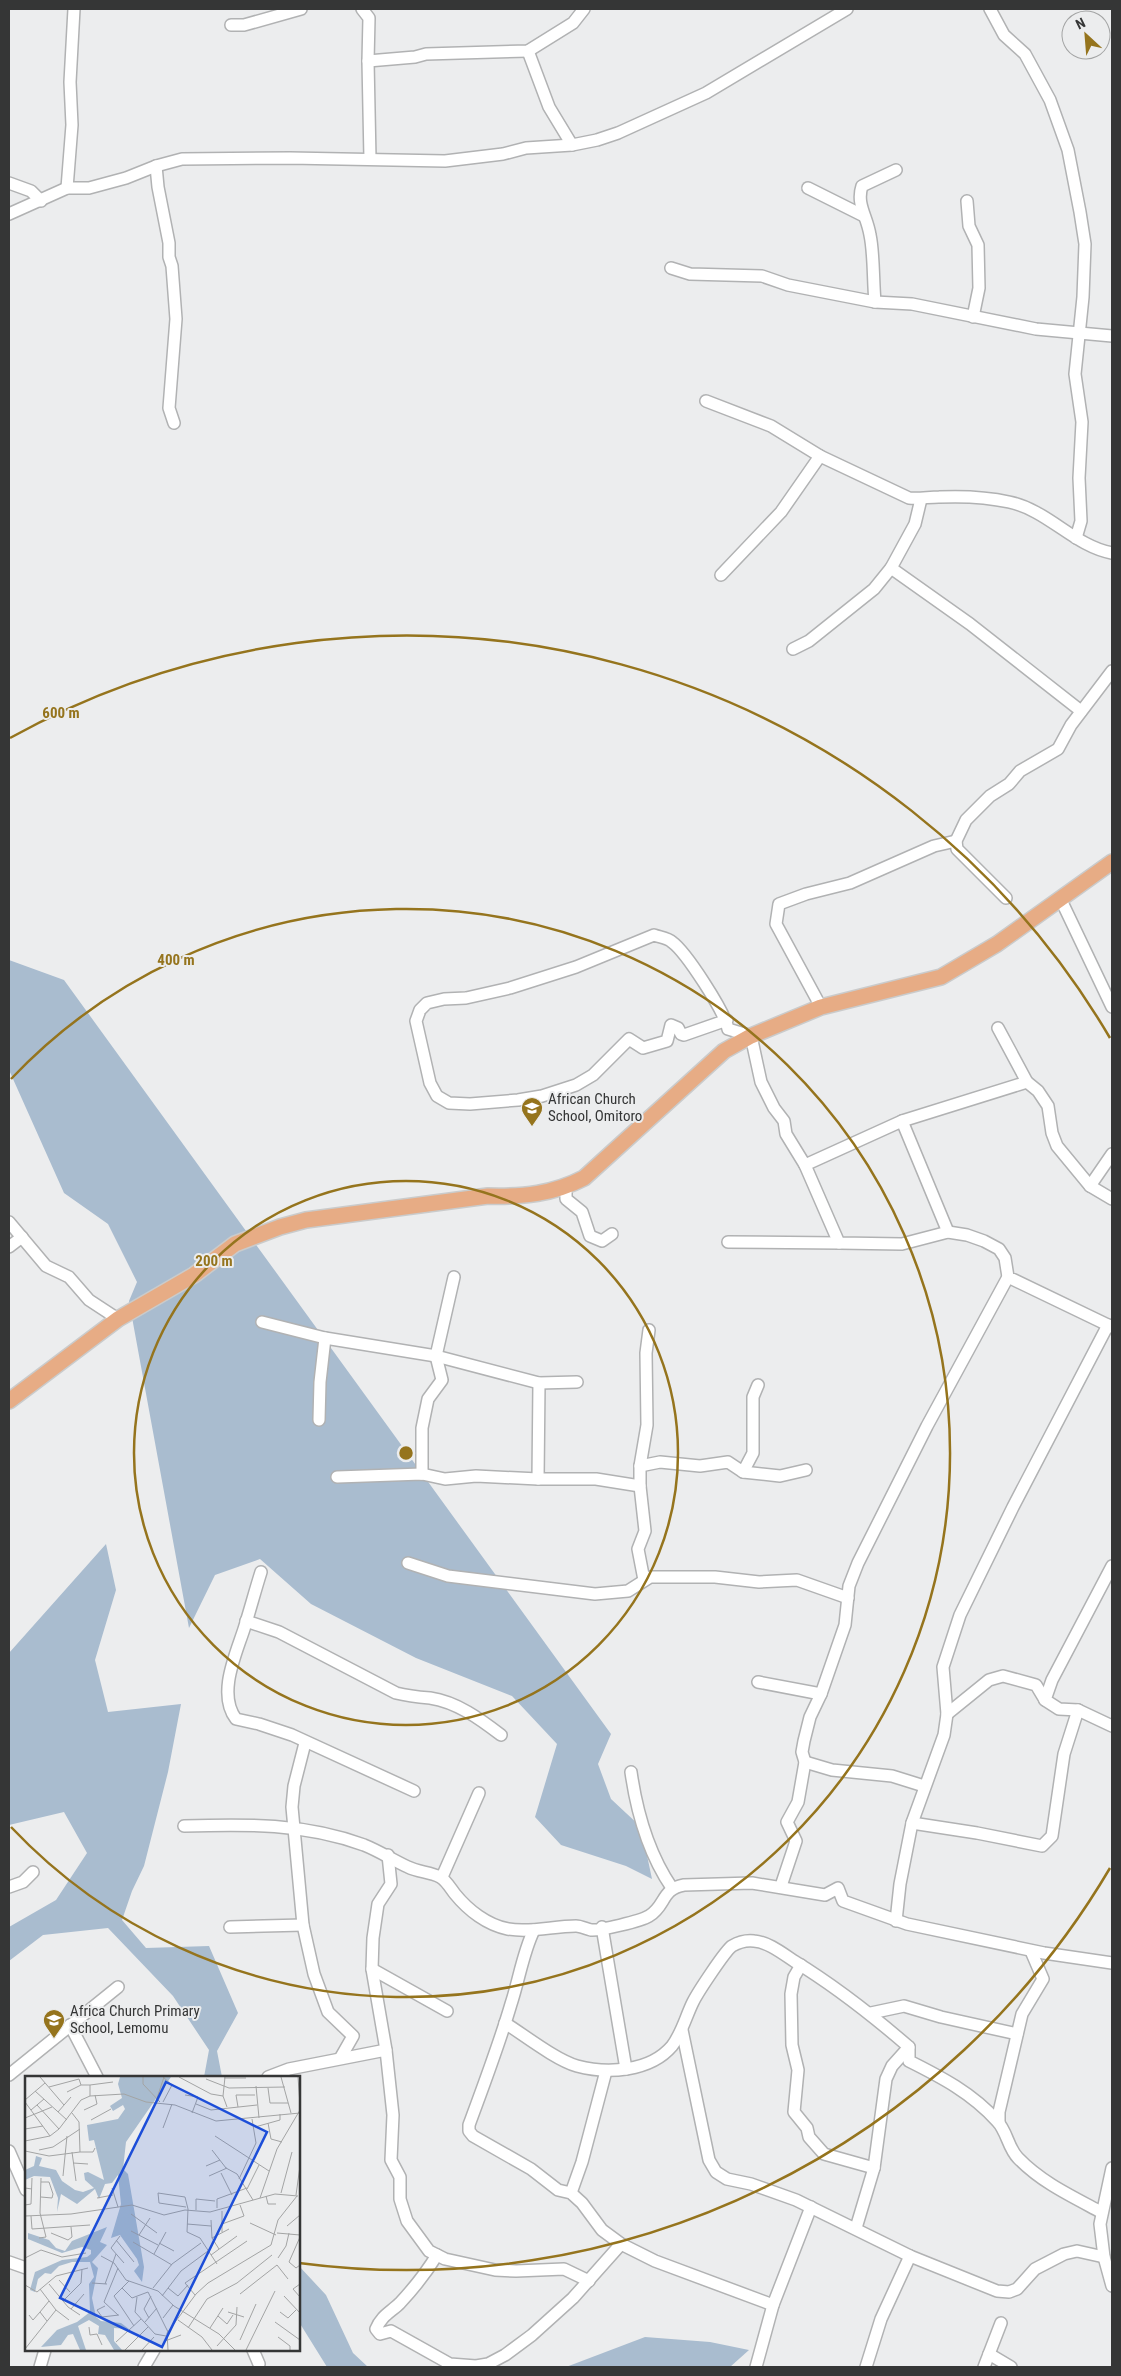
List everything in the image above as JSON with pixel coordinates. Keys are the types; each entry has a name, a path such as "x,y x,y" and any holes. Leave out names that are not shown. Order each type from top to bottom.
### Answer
{"main road":[{"path":"9,1401 118,1319 194,1275 235,1244 280,1227 306,1220 488,1196 516,1197 566,1187 584,1178 724,1051 751,1036 821,1007 941,977 997,944 1112,862"}],"street":[{"path":"67,188 72,118 70,82 74,9"},
{"path":"231,25 244,25 301,9"},
{"path":"362,9 370,18 368,61 370,159"},
{"path":"9,214 67,188 89,188 182,159 445,161 503,154 526,148 572,145 618,133 706,93 847,9"},
{"path":"368,61 415,57 426,54 528,51 573,23 580,10"},
{"path":"993,10 1004,35 1024,54 1036,72 1050,100 1068,150 1085,244 1083,298 1075,374 1082,422 1079,478 1081,521 1076,538"},
{"path":"528,51 549,107 572,145"},
{"path":"156,166 159,194 169,242 176,319 169,408 174,423"},
{"path":"874,302 871,235 859,201 862,186 896,170"},
{"path":"9,183 31,191 41,201"},
{"path":"808,188 864,216"},
{"path":"967,201 969,226 978,245 979,288 973,317"},
{"path":"671,268 690,274 762,276 788,285 874,302 912,304 1036,329 1112,336"},
{"path":"706,401 771,426 820,456 909,498 921,499 938,496 1010,502 1056,523 1076,538 1097,550 1112,553"},
{"path":"721,575 782,512 820,456"},
{"path":"793,649 809,641 866,597 891,568 915,524 921,499"},
{"path":"891,568 970,624 1081,712"},
{"path":"1006,898 957,849 956,841 966,820 986,800 1010,784 1020,771 1058,748 1081,712 1112,671"},
{"path":"821,1007 776,924 779,904 806,894 850,883 934,846 956,841"},
{"path":"1060,900 1112,1007"},
{"path":"727,1020 684,1035 681,1034 678,1028 672,1026 667,1042 643,1048 629,1039 593,1075 576,1085 542,1096 470,1104 449,1103 438,1096 426,1070 416,1021 420,1010 427,1003 444,999 466,998 510,988 576,967 654,935 672,941 718,1002 727,1020 728,1029 751,1036 762,1082 774,1108 784,1121 786,1134 805,1165 839,1243"},
{"path":"998,1028 1026,1082 1038,1091 1048,1106 1052,1133 1057,1146 1090,1186 1112,1199"},
{"path":"805,1165 902,1121 1026,1082"},
{"path":"902,1121 948,1232"},
{"path":"1090,1186 1112,1154"},
{"path":"566,1187 566,1199 582,1212 590,1236 602,1241 612,1234"},
{"path":"9,1222 46,1266 69,1277 89,1300 118,1319"},
{"path":"728,1242 902,1244 948,1232 984,1241 999,1249 1005,1258 1008,1277 879,1517 849,1586 845,1625 821,1694 810,1717 802,1752 805,1762 798,1802 786,1822 796,1841 781,1886"},
{"path":"9,1247 22,1237"},
{"path":"422,1474 422,1428 428,1398 442,1380 436,1356 454,1277"},
{"path":"896,1921 900,1884 912,1823 944,1735 948,1714 943,1667 960,1615 1009,1515 1110,1326 1008,1277"},
{"path":"262,1322 325,1338 436,1356 540,1383 577,1382"},
{"path":"644,1580 638,1549 645,1531 640,1486 640,1466 647,1425 646,1353 649,1330"},
{"path":"319,1420 325,1338"},
{"path":"538,1480 540,1383"},
{"path":"743,1472 753,1453 752,1404 758,1385"},
{"path":"640,1466 660,1462 700,1466 728,1462 743,1472 780,1476 806,1470"},
{"path":"337,1477 422,1474 445,1479 476,1476 538,1480 596,1479 640,1486"},
{"path":"408,1563 448,1576 596,1594 628,1591 650,1578 715,1578 759,1582 797,1580 848,1598"},
{"path":"1046,1700 1052,1680 1112,1566"},
{"path":"261,1572 231,1662 229,1704 232,1714 236,1719 259,1724 414,1791"},
{"path":"246,1621 279,1632 396,1693 412,1698 430,1698 458,1706 501,1735"},
{"path":"948,1714 989,1680 1003,1676 1036,1685 1046,1700 1058,1709 1078,1710 1112,1726"},
{"path":"758,1682 821,1694"},
{"path":"946,1696 961,1704"},
{"path":"912,1823 1042,1846 1052,1836 1064,1754 1078,1710"},
{"path":"305,1743 294,1786 292,1806 303,1925 314,1974 328,2012 353,2036 341,2057"},
{"path":"805,1762 832,1770 892,1776 924,1786"},
{"path":"631,1772 642,1824 660,1870 672,1888"},
{"path":"442,1877 479,1793"},
{"path":"184,1826 242,1824 294,1828 330,1834 388,1856 409,1868 442,1877 466,1908 498,1926 512,1929 534,1930 576,1926 592,1930 602,1927 613,1927 648,1917 672,1888 684,1885 752,1883 781,1886 825,1895 838,1888 843,1901 896,1921 1031,1951 1112,1963"},
{"path":"388,1856 391,1884 378,1904 373,1938 372,1969 386,2050 393,2115 391,2160 400,2177 400,2199 407,2221 429,2251 437,2255 495,2270 516,2271 564,2268 588,2281"},
{"path":"9,1887 23,1882 33,1872"},
{"path":"230,1927 303,1925"},
{"path":"602,1927 626,2068"},
{"path":"512,1929 528,1943"},
{"path":"534,1930 528,1943 506,2023 469,2125 469,2131 494,2149 531,2169 558,2190 571,2193 582,2203 602,2230 621,2244 656,2261 773,2305"},
{"path":"506,2023 574,2065 606,2071 638,2066 659,2056 671,2046 682,2030 694,2000 730,1947 742,1941 755,1941 771,1946 826,1980 871,2013 909,2047 909,2061 955,2084 999,2122 1016,2156 1037,2176 1057,2189 1101,2212"},
{"path":"999,2122 999,2112 1022,2014 1043,1979 1031,1951"},
{"path":"801,1965 794,1977 791,1994 792,2045 798,2070 794,2112 807,2128 809,2137 824,2154 874,2168"},
{"path":"372,1969 448,2011"},
{"path":"9,2075 118,1988"},
{"path":"871,2013 904,2006 941,2017 1017,2034"},
{"path":"70,2025 96,2076"},
{"path":"682,2030 709,2160 716,2172 727,2178 752,2184 810,2207 910,2256 997,2290 1009,2292 1017,2289 1035,2269 1064,2254 1077,2251 1104,2257"},
{"path":"856,2228 874,2168 886,2079 892,2066 909,2047"},
{"path":"271,2076 289,2069 341,2057 386,2050"},
{"path":"571,2193 582,2162 606,2071"},
{"path":"9,2151 25,2188"},
{"path":"1112,2168 1101,2212 1100,2224 1104,2257 1112,2286"},
{"path":"756,2367 773,2305 810,2207"},
{"path":"437,2255 414,2288 380,2320 376,2328 380,2334 391,2331 450,2364 476,2366 488,2364 505,2355 539,2329 588,2281 621,2244"},
{"path":"866,2367 881,2319 910,2256"},
{"path":"9,2262 25,2268"},
{"path":"984,2367 1001,2323"},
{"path":"40,2367 45,2351"},
{"path":"144,2367 153,2351"},
{"path":"253,2351 259,2364"},
{"path":"989,2354 1011,2367"}],"shaded area":[{"path":"9,960 64,980 611,1734 598,1764 611,1799 641,1827 652,1879 626,1866 561,1845 535,1817 557,1744 512,1696 416,1658 311,1604 260,1559 215,1575 189,1628 129,1301 137,1282 108,1224 64,1193 9,1070"},
{"path":"106,1544 116,1590 95,1660 108,1712 181,1704 168,1772 144,1866 132,1891 122,1920 146,1948 209,1946 238,2013 217,2051 222,2076 204,2076 209,2050 173,1996 108,1928 43,1935 9,1961 9,1927 56,1900 87,1853 64,1812 9,1825 9,1653"},
{"path":"300,2267 326,2295 353,2353 368,2367 327,2367 300,2324"},
{"path":"645,2337 710,2342 749,2350 730,2367 566,2367"}],"place":[{"name":"African Church School, Omitoro","path":"532,1127"},
{"name":"Africa Church Primary School, Lemomu","path":"54,2039"}]}
